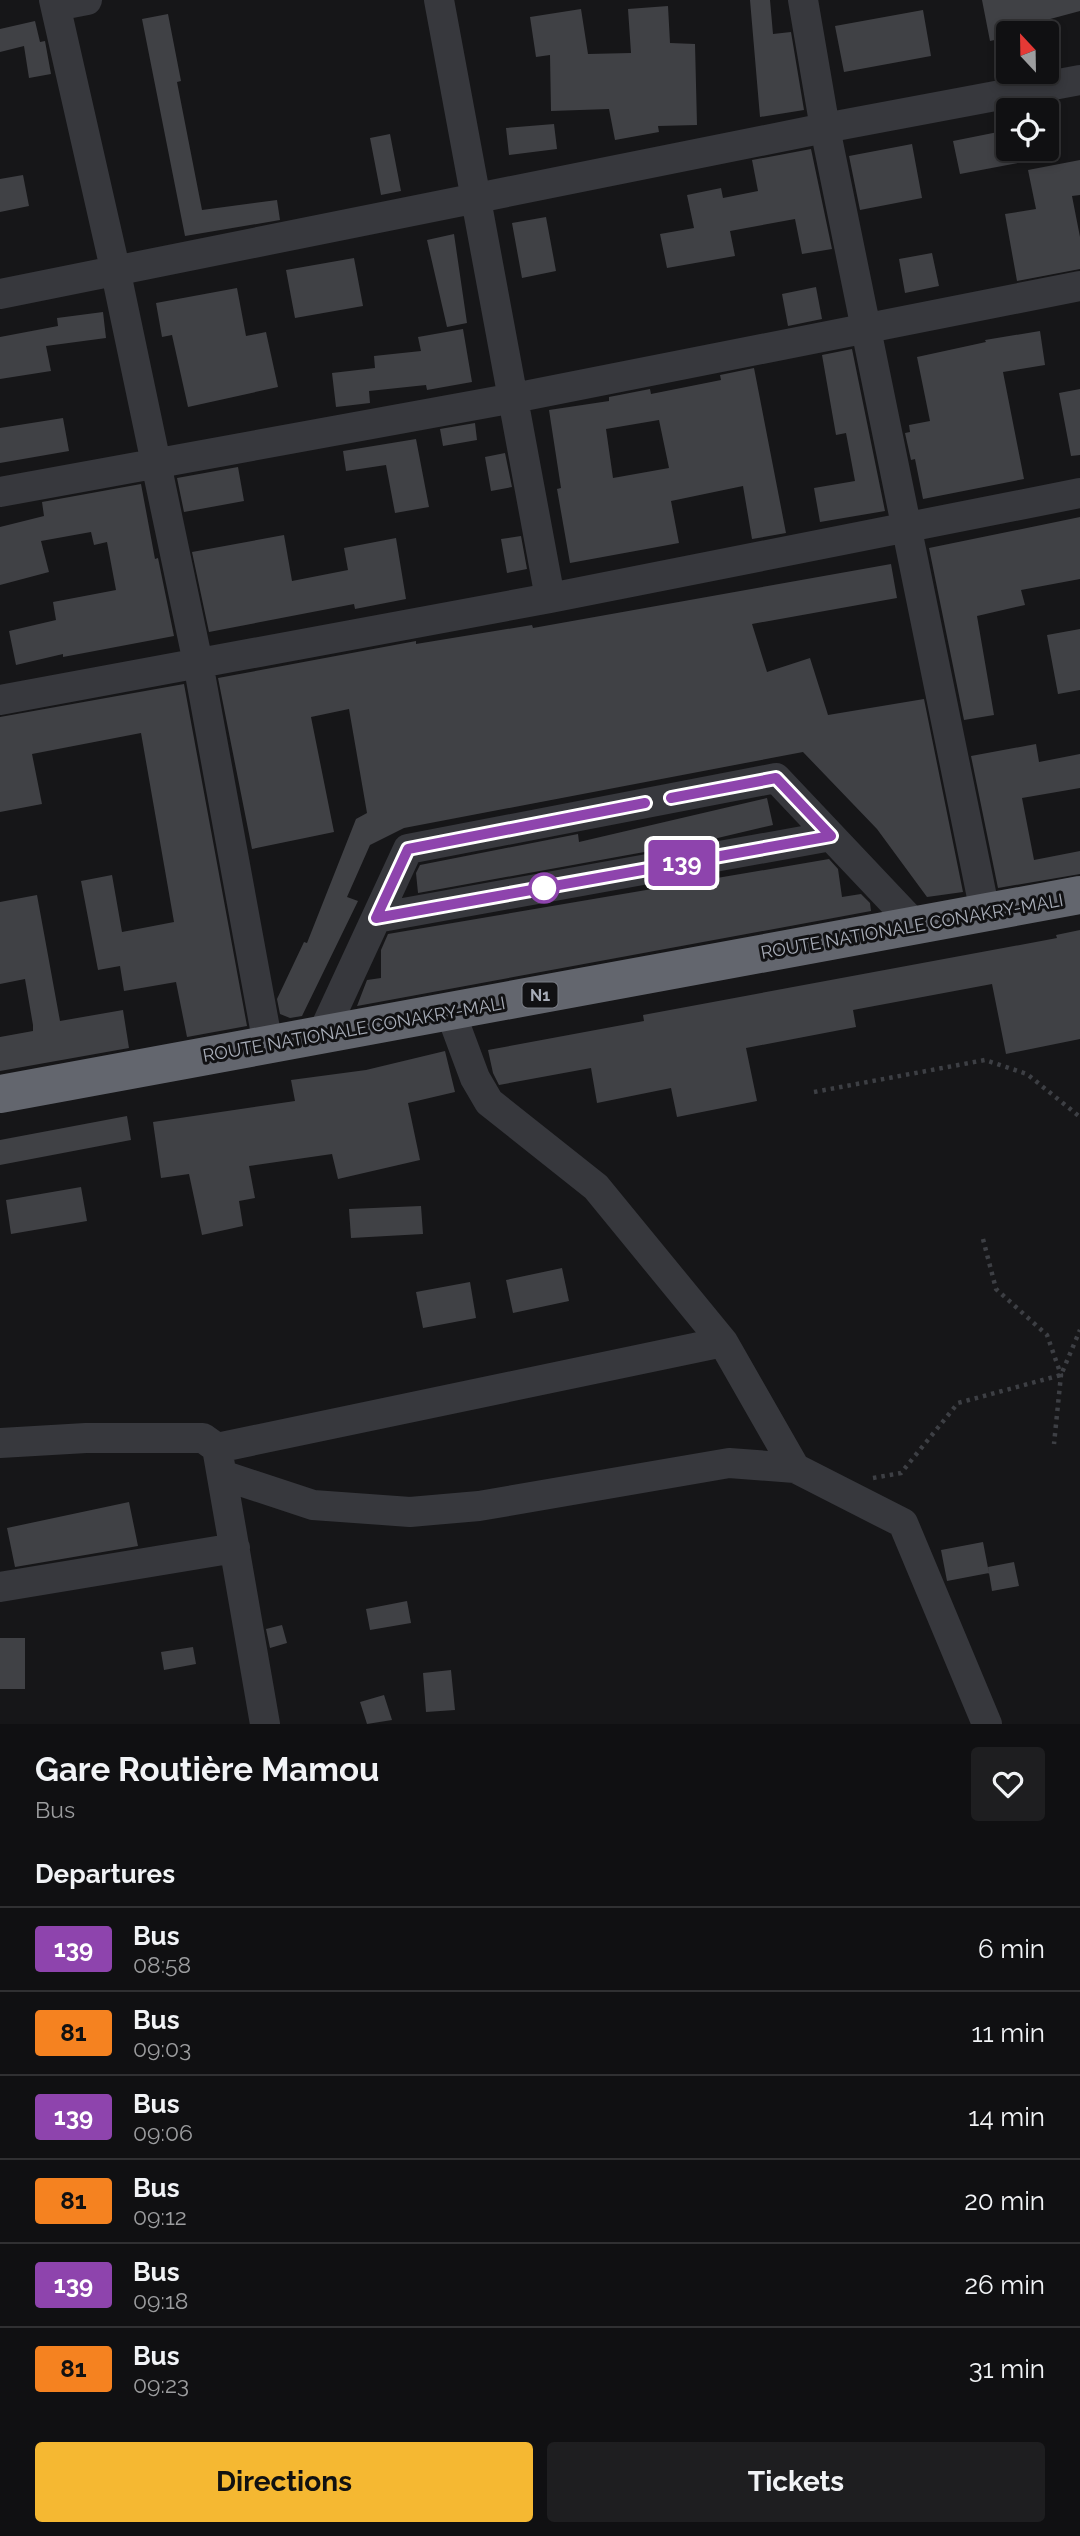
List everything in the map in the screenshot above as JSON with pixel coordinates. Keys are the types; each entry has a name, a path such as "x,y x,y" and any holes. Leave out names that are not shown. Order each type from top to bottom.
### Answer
{"highway":[{"name":"ROUTE NATIONALE CONAKRY-MALI","path":"0,1094 1080,895"}],"street":[{"path":"86,0 55,3 116,273 198,663 268,1045"},
{"path":"439,0 551,598"},
{"path":"803,0 825,128 985,912"},
{"path":"0,294 116,273 825,128 1080,80"},
{"path":"0,492 513,398 1080,286"},
{"path":"0,699 551,598 1080,493"},
{"path":"322,1035 408,849 776,778 915,925"},
{"path":"376,918 831,836"},
{"path":"450,1011 475,1078 489,1102 596,1187 723,1342 795,1468"},
{"path":"219,1461 723,1342"},
{"path":"0,1443 86,1438 203,1438 219,1461 265,1724"},
{"path":"219,1461 313,1505 410,1512 479,1506 729,1463 795,1468 903,1523 987,1724"},
{"path":"0,1587 235,1548"}],"path":[{"path":"814,1093 985,1060 1027,1074 1080,1117"},
{"path":"983,1239 996,1289 1046,1335 1061,1375"},
{"path":"1054,1444 1061,1375 1080,1330"},
{"path":"855,1498 869,1478 901,1473 958,1403 1061,1375"}],"building":[{"path":"750,0 770,0 773,34 791,32 804,110 760,117"},
{"path":"982,0 1080,0 1080,11 1043,21 996,21 996,40 990,41"},
{"path":"668,6 670,43 695,44 697,125 658,126 659,132 615,140 609,109 551,111 550,55 536,57 530,17 581,9 588,54 631,53 628,9"},
{"path":"923,10 931,56 844,72 835,26"},
{"path":"168,14 181,81 177,82 202,210 277,200 280,220 185,236 142,19"},
{"path":"35,21 40,42 45,41 51,74 29,78 24,46 0,52 0,29"},
{"path":"554,124 557,149 509,155 506,128"},
{"path":"996,132 996,161 1028,161 960,174 953,141"},
{"path":"390,134 401,191 381,195 370,138"},
{"path":"912,144 922,198 860,210 849,156"},
{"path":"811,149 832,249 802,254 795,219 730,231 735,256 667,268 660,234 694,228 687,195 721,188 723,198 758,191 752,160"},
{"path":"1080,160 1080,195 1072,196 1080,237 1080,269 1017,281 1005,214 1036,209 1028,170"},
{"path":"23,175 29,206 0,212 0,179"},
{"path":"546,217 556,271 522,278 512,223"},
{"path":"454,234 467,323 447,327 427,240"},
{"path":"932,253 939,286 905,293 899,259"},
{"path":"354,258 363,306 295,318 286,270"},
{"path":"816,287 822,319 788,326 782,294"},
{"path":"237,288 246,336 266,332 278,387 188,407 172,335 162,337 156,303"},
{"path":"103,312 106,338 46,346 51,371 0,379 0,337 58,326 57,318"},
{"path":"463,329 472,382 427,390 426,385 369,391 370,403 336,407 332,373 375,368 374,356 421,351 418,337"},
{"path":"1040,331 1045,365 1003,372 1024,479 923,499 915,459 911,460 905,433 910,432 909,425 930,421 917,357 986,342 985,340"},
{"path":"852,349 885,511 820,522 814,488 855,481 846,433 836,435 822,355"},
{"path":"754,368 786,533 752,539 743,486 671,501 679,543 570,563 557,489 561,488 549,410 609,401 609,397 650,389 651,394 721,380 720,375","holes":["659,420 669,468 613,478 606,429"]},
{"path":"1080,389 1080,455 1071,456 1059,393"},
{"path":"63,418 69,451 0,463 0,428"},
{"path":"475,423 477,440 443,446 440,429"},
{"path":"416,439 429,507 395,513 386,465 346,471 343,451"},
{"path":"505,453 512,487 491,491 485,457"},
{"path":"238,467 244,501 184,512 177,478"},
{"path":"141,484 155,559 158,558 174,636 63,657 63,654 16,665 9,631 56,620 53,602 116,590 107,542 94,545 91,532 41,541 49,572 0,585 0,527 44,516 42,502"},
{"path":"1080,517 1080,579 1021,590 1025,605 977,616 994,715 964,720 929,548"},
{"path":"284,535 292,581 348,570 344,548 396,538 406,599 355,609 354,604 209,632 192,552"},
{"path":"521,536 527,569 507,573 501,539"},
{"path":"891,564 897,598 752,624 767,672 810,658 828,715 924,699 963,892 927,897 877,829 803,752 404,828 370,845 347,897 358,901 302,1016 290,1018 280,1014 277,999 304,942 307,943 356,819 367,813 349,709 311,717 334,832 252,849 218,678 416,641 416,644 532,625 533,628"},
{"path":"1080,629 1080,690 1058,694 1047,635"},
{"path":"184,684 247,1026 187,1037 176,982 124,991 120,966 98,970 81,881 112,875 122,932 174,922 141,733 32,754 42,804 0,812 0,717"},
{"path":"1036,744 1039,762 1080,754 1080,788 1022,798 1034,860 1080,851 1080,874 998,888 971,756"},
{"path":"767,798 773,825 705,841 418,893 416,873 420,865 578,834 579,842"},
{"path":"829,859 838,869 842,897 861,894 870,903 871,911 357,1006 367,980 381,978 381,950 388,934"},
{"path":"37,895 60,1021 123,1010 129,1048 0,1071 0,1037 33,1031 33,1025 25,979 0,984 0,902"},
{"path":"1080,930 1080,1039 1006,1054 992,984 853,1010 856,1027 746,1048 757,1101 677,1117 671,1088 597,1103 591,1068 499,1085 493,1073 488,1050 644,1021 643,1015 1057,938 1056,935"},
{"path":"445,1051 455,1092 408,1103 420,1160 338,1179 332,1154 249,1166 255,1198 239,1201 243,1226 202,1235 189,1174 161,1178 153,1122 295,1101 291,1080 366,1070"},
{"path":"127,1116 131,1140 0,1165 0,1140"},
{"path":"81,1187 87,1221 11,1234 6,1200"},
{"path":"421,1206 423,1234 351,1238 349,1209"},
{"path":"562,1268 569,1301 513,1313 506,1280"},
{"path":"470,1282 476,1318 423,1328 416,1292"},
{"path":"129,1502 138,1546 15,1567 7,1528"},
{"path":"983,1542 989,1573 947,1581 941,1550"},
{"path":"1014,1562 1019,1586 992,1591 988,1567"},
{"path":"407,1601 411,1623 370,1630 366,1609"},
{"path":"282,1625 287,1643 270,1648 266,1629"},
{"path":"0,1638 25,1638 25,1689 0,1689"},
{"path":"193,1647 196,1664 164,1670 161,1652"},
{"path":"451,1670 455,1710 426,1712 423,1673"},
{"path":"384,1695 392,1720 367,1724 360,1702"}],"bus line":[{"name":"139","path":"645,803 408,849 376,918 831,836 776,778 671,798"}]}
